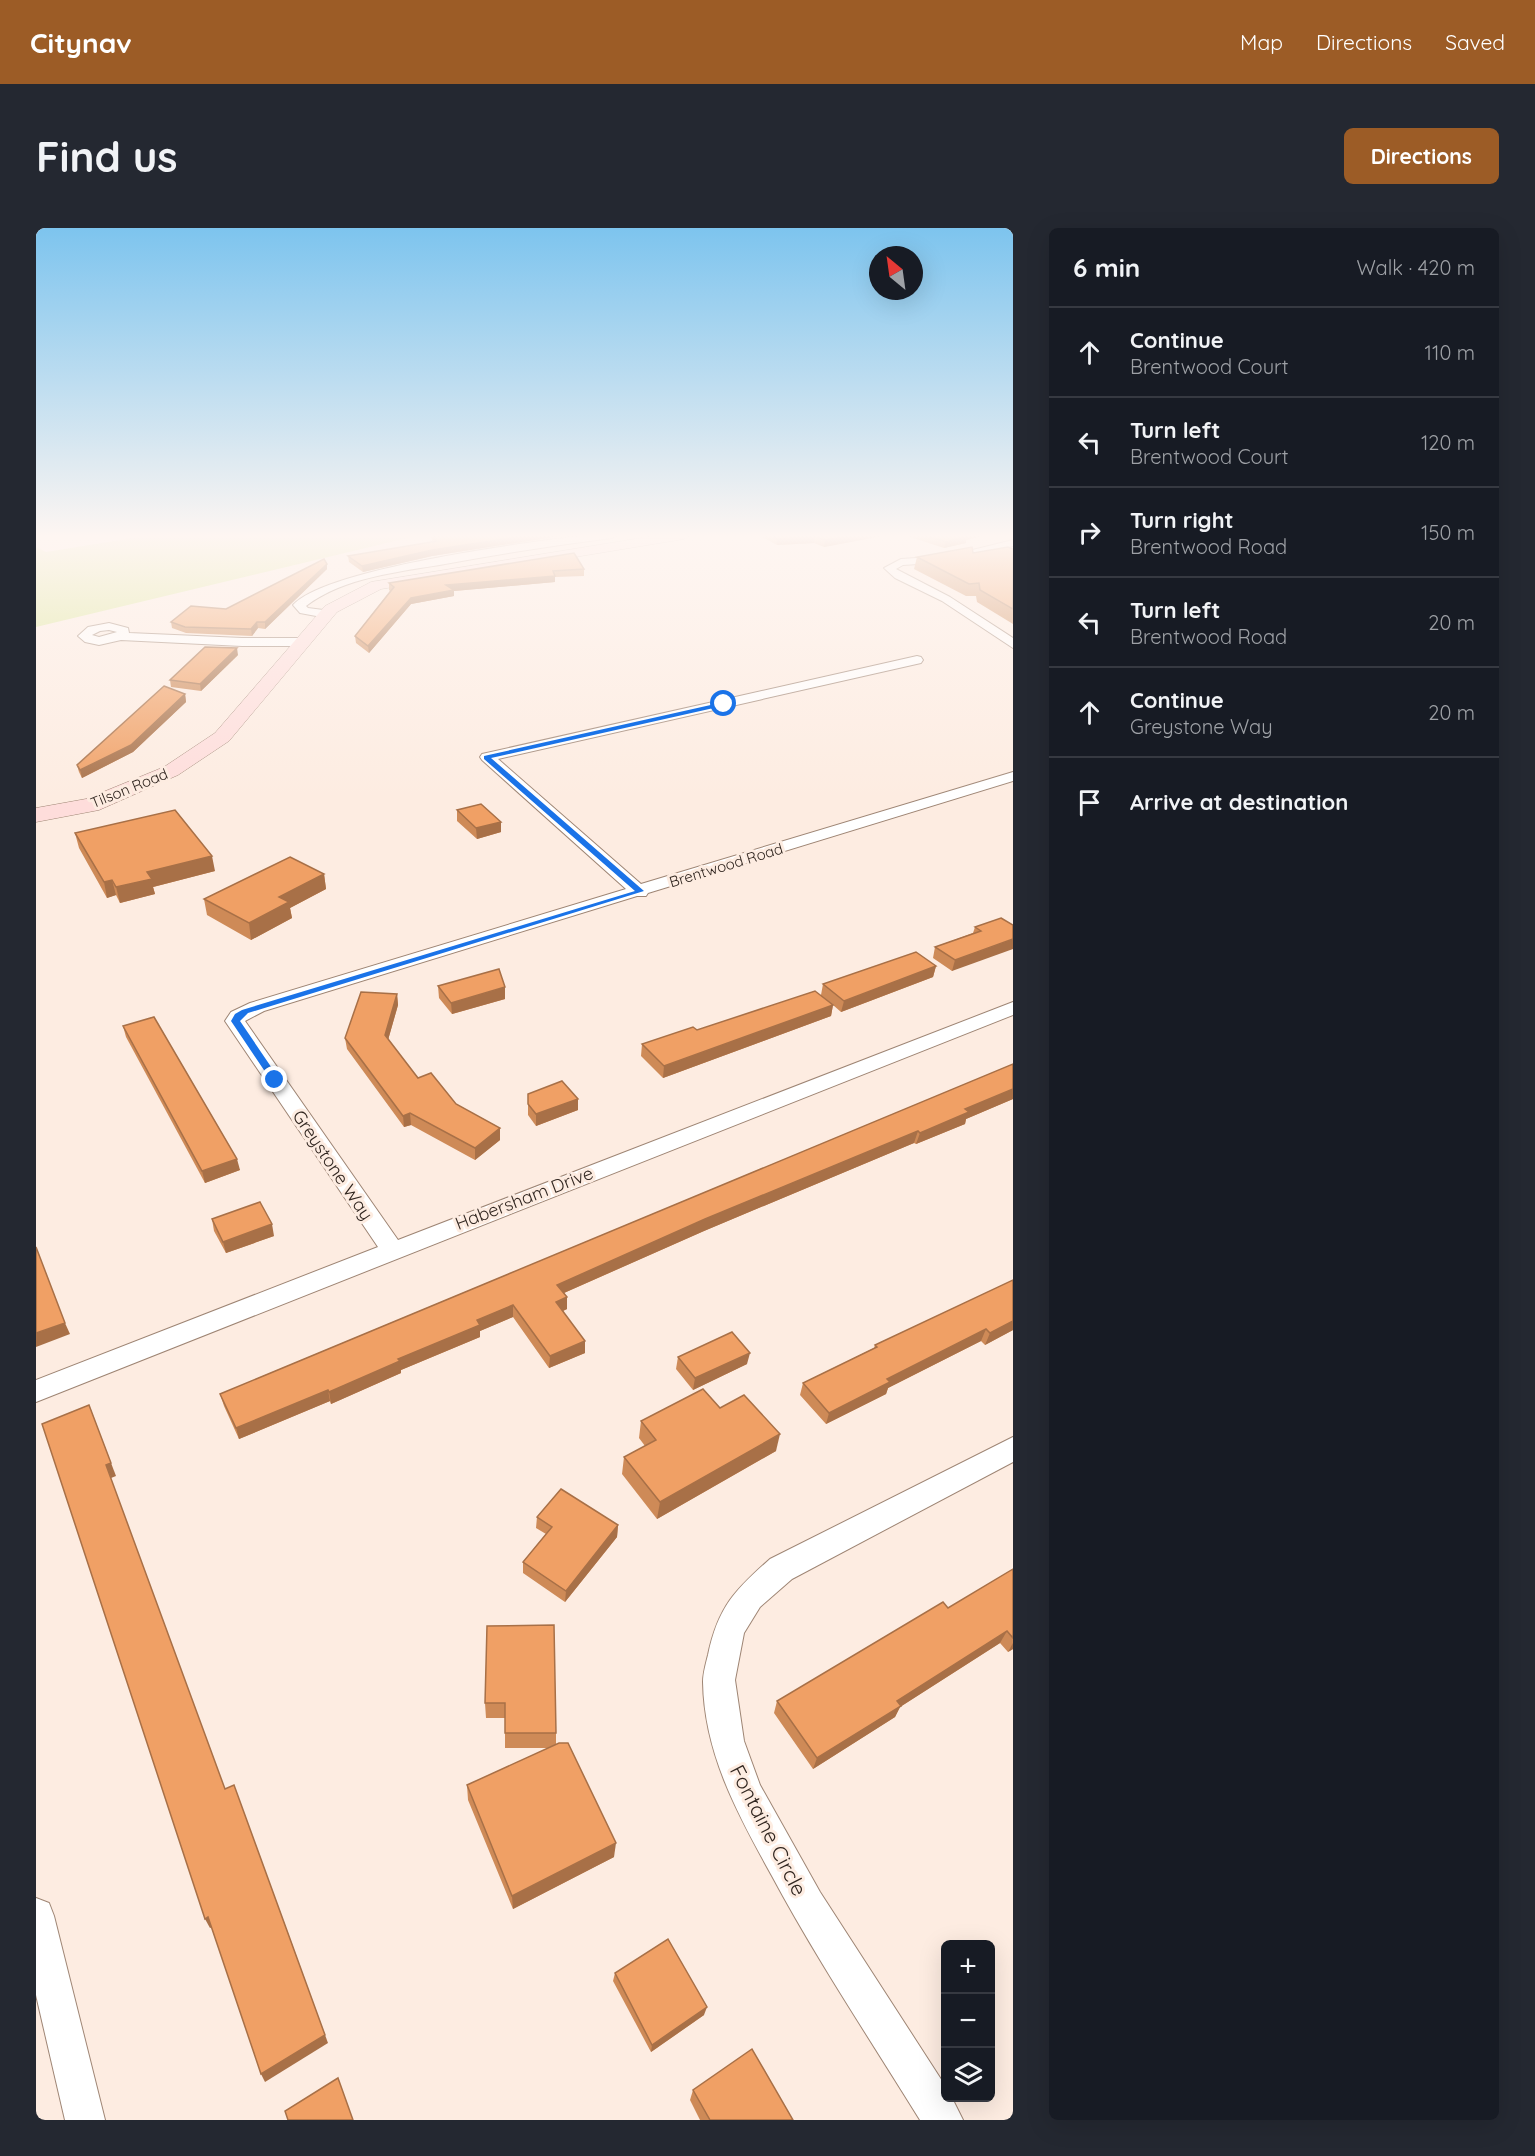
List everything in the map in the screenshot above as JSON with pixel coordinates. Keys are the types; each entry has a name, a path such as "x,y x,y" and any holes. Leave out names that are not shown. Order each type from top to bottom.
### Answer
{"street":[{"name":"Tilson Road","path":"36,815 91,805 171,771 222,737 319,623"},
{"path":"982,623 1013,644"},
{"path":"121,636 242,642 259,648 299,647"},
{"path":"640,891 486,757 917,660"},
{"name":"Brentwood Road","path":"255,1051 235,1021 245,1011 1013,776"},
{"name":"Habersham Drive","path":"36,1391 1013,1008"},
{"name":"Greystone Way","path":"255,1051 392,1250"},
{"name":"Fontaine Circle","path":"943,2120 807,1905 746,1794 727,1741 718,1680 729,1629 748,1597 781,1569 1013,1449"},
{"path":"39,1940 85,2120"}],"green space":[{"path":"36,623 51,623 36,627"}],"building":[{"path":"175,623 256,623 251,629 185,627"},
{"path":"365,623 388,623 368,646 355,636"},
{"path":"205,647 237,648 200,684 170,680"},
{"path":"164,686 185,694 131,745 80,770 77,765"},
{"path":"481,804 501,822 476,828 457,810"},
{"path":"175,810 212,856 147,872 152,879 116,887 112,880 104,882 75,833"},
{"path":"290,857 324,874 279,897 289,902 249,923 204,899"},
{"path":"1001,918 1013,925 1013,939 955,960 935,947 981,931 975,927"},
{"path":"916,952 936,966 844,1001 823,984"},
{"path":"499,969 505,987 451,1003 438,986"},
{"path":"815,991 833,1005 664,1066 642,1044 693,1027 697,1030"},
{"path":"361,992 397,994 385,1035 418,1078 431,1073 456,1104 500,1128 475,1148 410,1113 403,1116 345,1038"},
{"path":"154,1017 237,1159 202,1171 123,1026"},
{"path":"1013,1064 1013,1089 965,1109 969,1112 705,1219 557,1285 567,1297 556,1302 585,1341 550,1356 513,1305 477,1320 480,1325 398,1359 400,1361 329,1392 328,1390 236,1428 220,1394"},
{"path":"562,1081 578,1099 536,1114 528,1104 528,1094"},
{"path":"260,1202 272,1224 223,1242 212,1219"},
{"path":"36,1247 65,1323 36,1333"},
{"path":"1013,1280 1013,1321 990,1333 986,1329 887,1379 890,1382 829,1413 803,1383 877,1347 875,1345"},
{"path":"732,1332 750,1353 695,1378 678,1357"},
{"path":"703,1389 720,1408 744,1395 780,1434 660,1502 624,1457 656,1440 641,1421"},
{"path":"89,1405 111,1463 106,1465 225,1789 234,1785 325,2035 261,2074 208,1917 205,1919 42,1424"},
{"path":"561,1489 618,1525 566,1591 523,1562 552,1527 537,1517"},
{"path":"1013,1569 1013,1638 1007,1631 897,1701 901,1706 817,1758 777,1701 943,1602 948,1608"},
{"path":"554,1625 556,1733 505,1733 505,1703 485,1703 487,1626"},
{"path":"559,1743 568,1743 616,1843 512,1896 467,1785"},
{"path":"668,1939 707,2007 652,2045 615,1973"},
{"path":"752,2049 793,2120 710,2120 693,2090"},
{"path":"338,2078 353,2120 288,2120 285,2111"}],"route":[{"path":"275,1080 235,1021 245,1011 640,891 486,757 724,704"}]}
